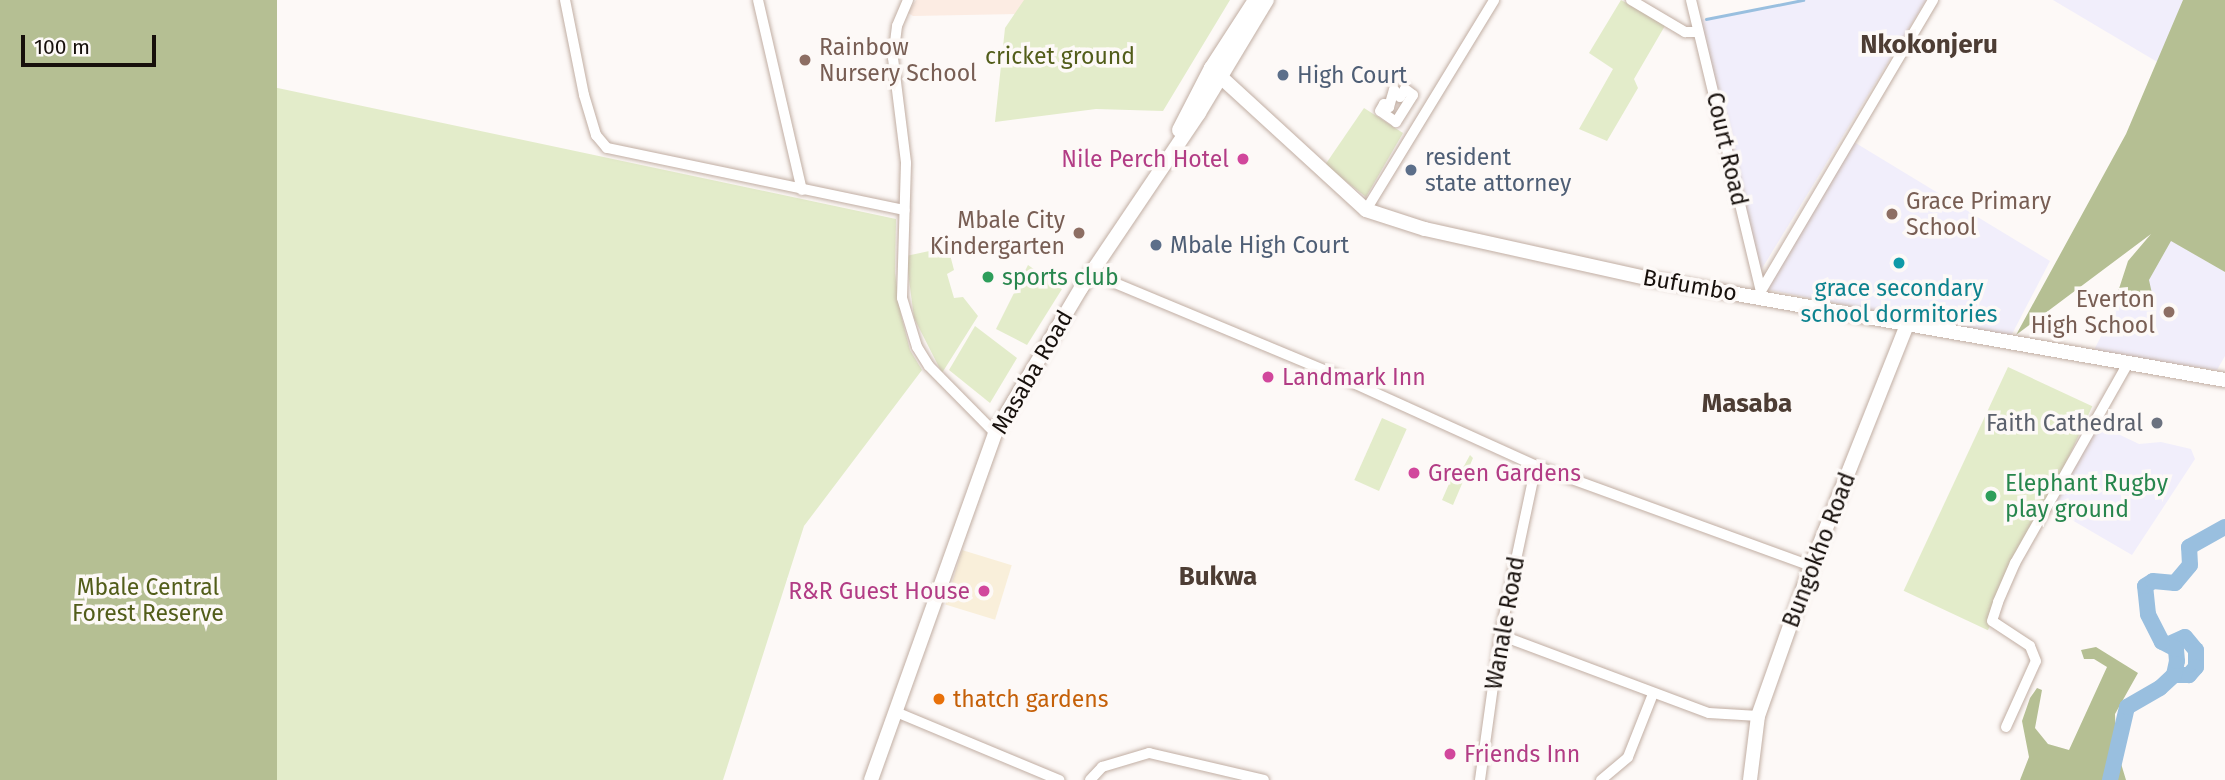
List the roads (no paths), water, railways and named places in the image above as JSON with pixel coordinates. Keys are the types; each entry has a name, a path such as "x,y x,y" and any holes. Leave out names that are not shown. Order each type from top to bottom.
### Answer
{"street":[{"path":"565,0 584,95 600,143 649,159 905,210"},
{"path":"758,0 802,190"},
{"path":"893,0 906,3 892,58 906,163 902,298 917,347 947,388 995,433"},
{"path":"1216,72 1255,0"},
{"path":"1216,72 1267,0"},
{"path":"1366,210 1494,0"},
{"path":"1631,0 1685,32 1698,32"},
{"name":"Court Road","path":"1691,0 1762,295"},
{"path":"1762,295 1933,0"},
{"name":"Masaba Road","path":"871,780 995,433 1216,72"},
{"name":"Bufumbo","path":"1216,72 1366,210 1513,252 1762,295 1907,325 2127,365 2225,380"},
{"path":"1405,89 1413,94 1396,122 1380,111 1384,104 1389,107 1394,90 1400,97 1405,89"},
{"path":"1091,273 1327,371 1536,466 1811,566"},
{"name":"Bungokho Road","path":"1750,780 1758,716 1811,566 1907,325"},
{"path":"2006,727 2017,709 2035,653 1992,621 2015,562 2127,365"},
{"name":"Wanale Road","path":"1480,780 1500,635 1536,466"},
{"path":"1500,635 1709,713 1758,716"},
{"path":"1601,780 1628,757 1653,694"},
{"path":"896,712 1059,780"},
{"path":"1090,780 1102,767 1149,753 1265,780"}],"waterway":[{"path":"1706,19 1803,0"},
{"path":"2110,780 2127,707 2160,688 2174,675 2177,661 2176,649 2162,642 2148,614 2145,586 2153,581 2175,583 2190,565 2189,547 2225,527"},
{"path":"2169,644 2185,637 2196,650 2196,667 2189,675 2174,675"}],"place":[{"name":"Rainbow Nursery School","path":"805,60"},
{"name":"High Court","path":"1283,75"},
{"name":"Nile Perch Hotel","path":"1243,159"},
{"name":"resident state attorney","path":"1411,170"},
{"name":"Grace Primary School","path":"1892,214"},
{"name":"Mbale City Kindergarten","path":"1079,233"},
{"name":"Mbale High Court","path":"1156,245"},
{"name":"grace secondary school dormitories","path":"1899,263"},
{"name":"sports club","path":"988,277"},
{"name":"Everton High School","path":"2169,312"},
{"name":"Landmark Inn","path":"1268,377"},
{"name":"Faith Cathedral","path":"2157,423"},
{"name":"Green Gardens","path":"1414,473"},
{"name":"Elephant Rugby play ground","path":"1991,496"},
{"name":"R&R Guest House","path":"984,591"},
{"name":"thatch gardens","path":"939,699"},
{"name":"Friends Inn","path":"1450,754"}],"district":[{"name":"Nkokonjeru","path":"1929,45"},
{"name":"Masaba","path":"1747,404"},
{"name":"Bukwa","path":"1218,577"}],"park label":[{"name":"cricket ground","path":"1060,56"},
{"name":"Mbale Central Forest Reserve","path":"148,600"}]}
